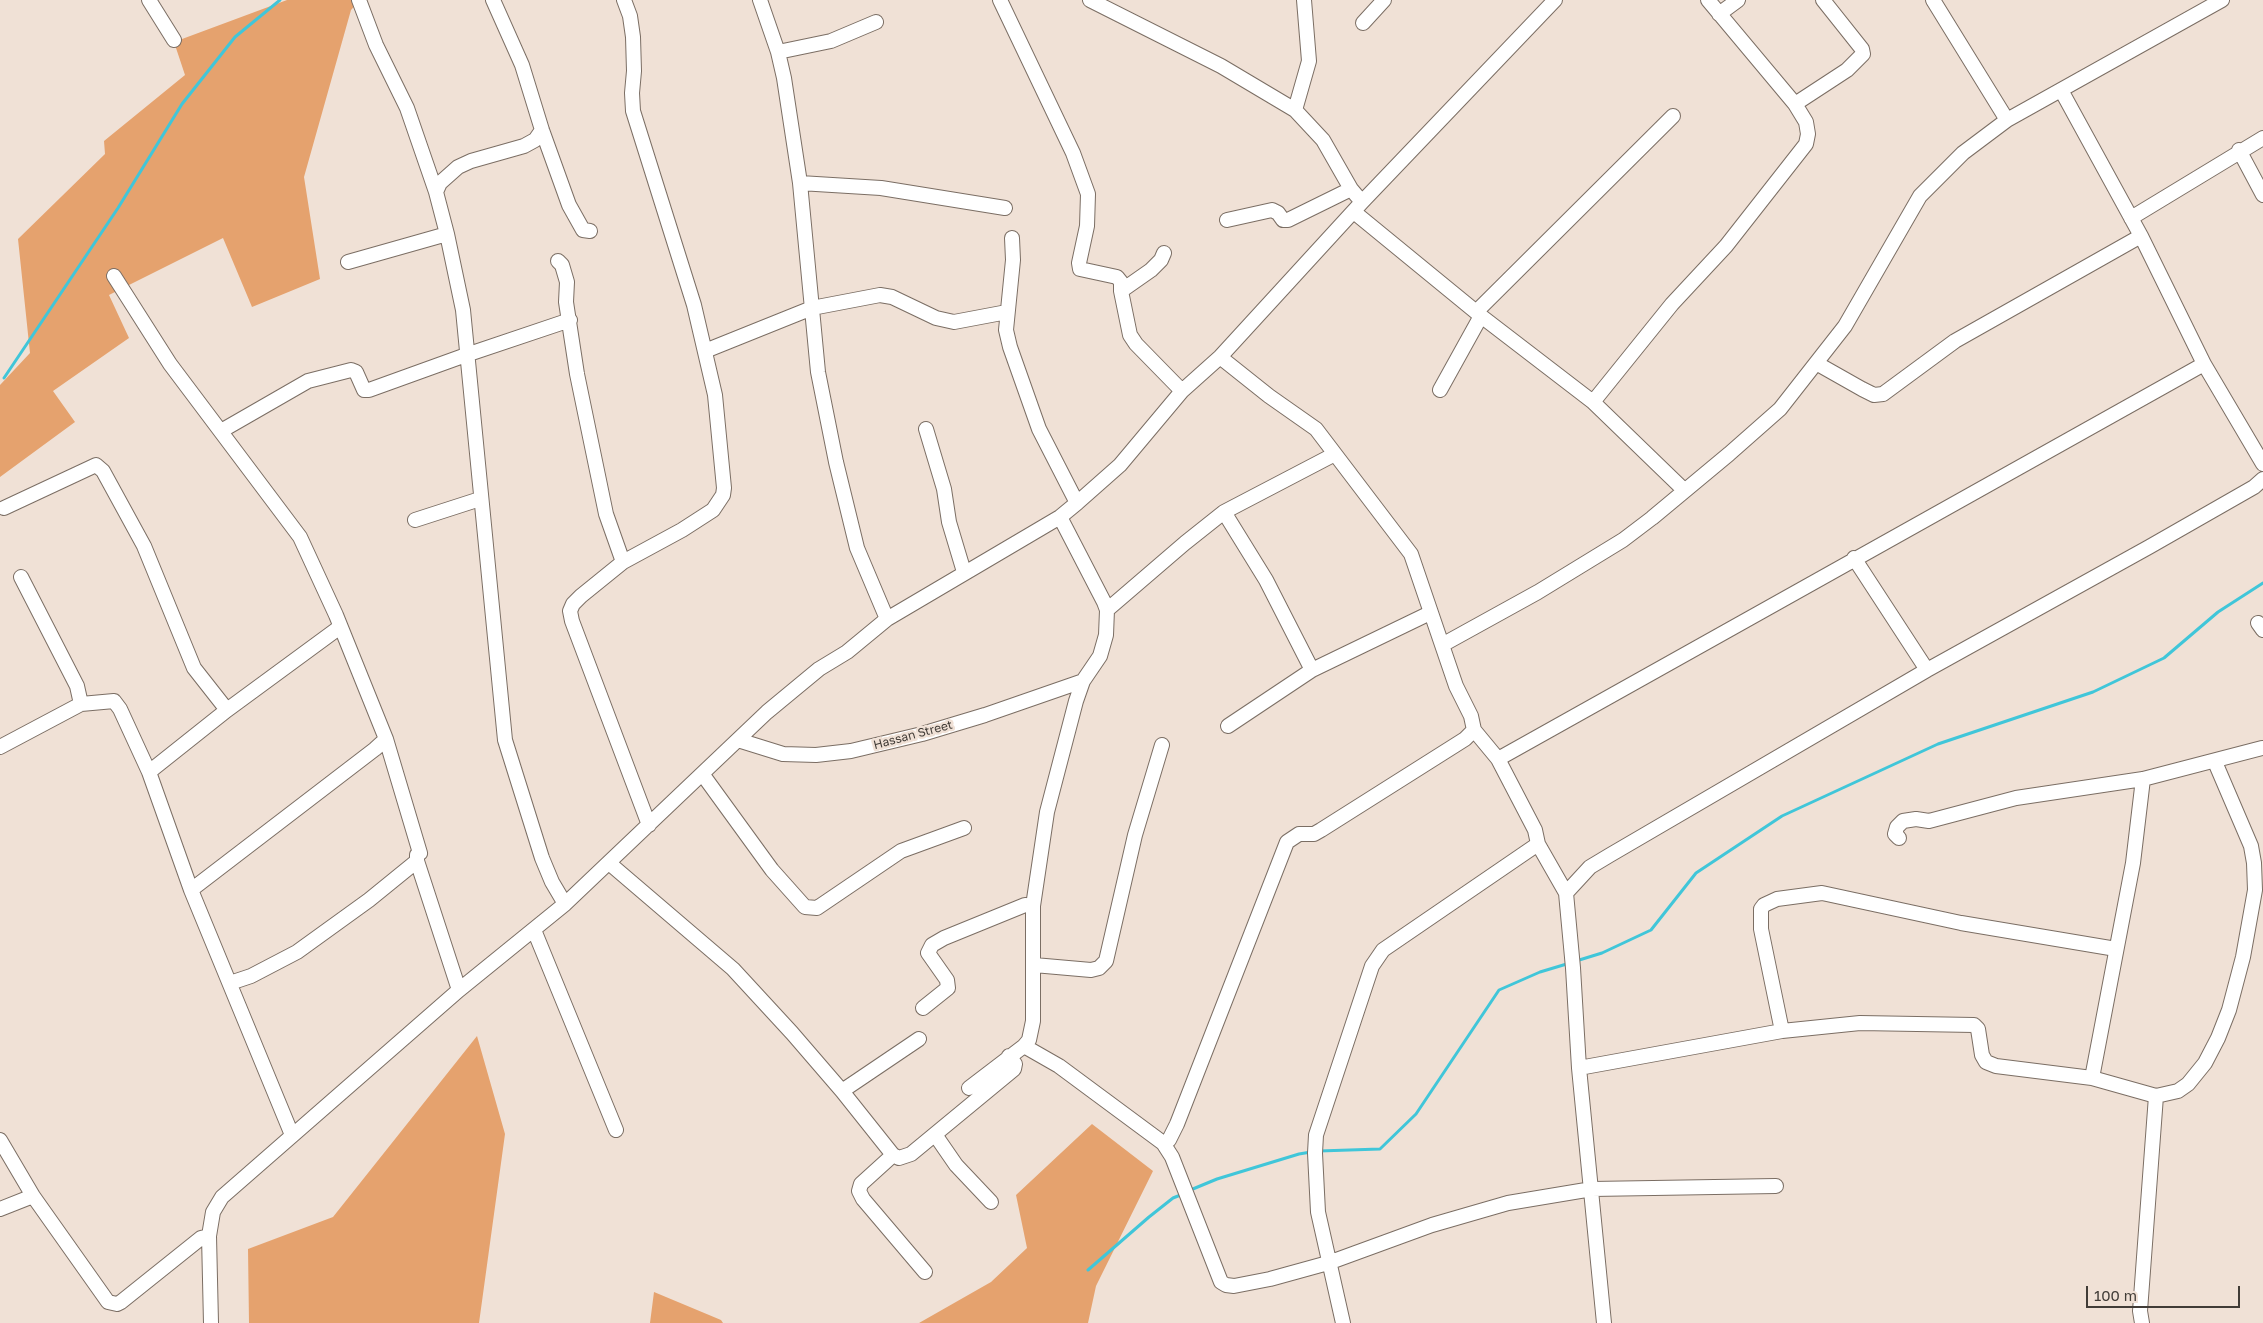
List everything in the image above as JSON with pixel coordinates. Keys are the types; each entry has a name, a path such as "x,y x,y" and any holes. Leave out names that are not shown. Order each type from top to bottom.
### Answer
{"street":[{"path":"149,0 174,40"},
{"path":"359,0 376,45 407,108 436,192 447,234 463,310 505,740 542,858 552,882 565,904"},
{"path":"493,0 522,65 542,130 578,223 583,230 590,231"},
{"path":"624,0 630,16 632,37 634,71 633,112 685,276 704,351 715,395 723,471 723,495 713,510 682,530 623,562 581,596 573,604 570,611 572,621 649,825"},
{"path":"760,0 778,52 784,78 800,183 818,372 836,462 857,548 888,619"},
{"path":"1000,0 1073,153 1088,194 1087,226 1079,263 1080,270 1117,277 1121,282 1121,291 1130,334 1136,344 1182,391"},
{"path":"1090,0 1221,66 1295,110 1322,140 1351,189 1358,207 1478,314 1593,402 1684,490"},
{"path":"1295,110 1309,61 1304,0"},
{"path":"1363,23 1384,0"},
{"path":"211,1323 209,1236 213,1212 222,1197 458,990 565,904 703,775 767,712 807,679 847,652 888,619 964,572 1060,517 1120,465 1182,391 1220,357 1358,207 1554,0"},
{"path":"1593,402 1672,304 1726,246 1806,144 1808,134 1806,122 1795,104 1708,0"},
{"path":"1720,14 1738,0"},
{"path":"1795,104 1847,70 1860,60 1863,54 1862,49 1823,0"},
{"path":"1933,0 2007,120"},
{"path":"1442,645 1538,592 1623,540 1729,454 1780,408 1845,326 1920,196 1963,153 2007,120 2222,0"},
{"path":"778,52 831,41 876,22"},
{"path":"2062,90 2141,236 2204,364 2263,464"},
{"path":"1440,390 1478,314 1673,116"},
{"path":"436,192 440,183 458,167 471,161 524,146 536,140 542,130"},
{"path":"2130,218 2240,150 2263,138"},
{"path":"2240,150 2263,194"},
{"path":"800,183 881,188 1005,208"},
{"path":"1227,220 1272,210 1278,213 1283,220 1288,220 1351,189"},
{"path":"348,262 447,234"},
{"path":"1816,363 1874,395 1883,394 1955,341 2141,236"},
{"path":"1012,238 1013,260 1006,330 1010,347 1039,429 1077,503"},
{"path":"1121,291 1151,270 1164,254"},
{"path":"558,261 562,265 567,282 566,302 580,396 604,505 623,562"},
{"path":"114,276 170,364 300,537 336,615 386,738 420,853 417,855 417,861 458,990"},
{"path":"704,351 812,308 880,295 892,297 936,318 954,322 1007,312"},
{"path":"221,431 308,381 351,370 356,372 364,390 369,390 570,320"},
{"path":"1220,357 1269,396 1316,429 1411,554 1456,686 1471,716 1474,730 1498,759 1535,830 1538,844 1566,893 1579,1068 1604,1323"},
{"path":"1498,759 1854,558 2204,364"},
{"path":"926,429 944,489 948,522 964,572"},
{"path":"1107,610 1224,512 1335,454"},
{"path":"4,508 96,465 103,471 144,546 194,668 227,710"},
{"path":"1566,893 1590,867 1926,670 2149,547 2254,487 2263,479"},
{"path":"415,520 480,499"},
{"path":"1224,512 1266,580 1312,670"},
{"path":"969,1088 1024,1046 1029,1040 1033,1021 1033,906 1047,812 1076,701 1083,681 1095,666 1106,635 1107,610 1060,517"},
{"path":"1854,558 1926,670"},
{"path":"21,578 77,686 81,704"},
{"path":"1228,726 1312,670 1430,613"},
{"path":"148,772 227,710 340,627"},
{"name":"Hassan Street","path":"738,740 783,754 816,755 851,751 985,716 1083,681"},
{"path":"0,747 81,704 114,701 120,709 148,772 191,890 292,1135"},
{"path":"1163,1143 1169,1140 1177,1124 1287,842 1299,834 1314,834 1321,830 1465,739 1474,730"},
{"path":"191,890 368,755 386,738"},
{"path":"1034,965 1091,970 1099,968 1106,961 1135,835 1162,745"},
{"path":"1899,838 1895,834 1897,826 1903,821 1929,820 2016,798 2143,779 2215,762 2262,748"},
{"path":"1579,1068 1782,1031 1860,1023 1974,1024 1978,1029 1982,1055 1986,1062 2025,1071 2092,1078 2156,1096 2178,1091 2188,1084 2205,1063 2218,1038 2229,1010 2243,957 2255,890 2253,855 2215,762"},
{"path":"703,775 772,870 806,907 817,908 901,851 964,828"},
{"path":"2092,1078 2133,864 2143,779"},
{"path":"1343,1323 1318,1212 1315,1149 1316,1135 1360,999 1378,956 1538,844"},
{"path":"230,983 251,976 297,952 369,900 417,861"},
{"path":"608,863 732,969 792,1032 893,1155 899,1158 905,1158 936,1136 1014,1069 1015,1064 1009,1056"},
{"path":"1782,1031 1760,922 1761,909 1764,905 1777,899 1822,893 1961,923 2116,949"},
{"path":"923,1008 948,988 947,980 928,954 932,945 944,938 1025,905 1033,906"},
{"path":"534,930 616,1130"},
{"path":"842,1091 919,1039"},
{"path":"1024,1046 1059,1066 1163,1143 1172,1157 1221,1282 1226,1285 1234,1286 1328,1263 1432,1225 1508,1203 1592,1189 1776,1186"},
{"path":"2142,1323 2140,1311 2156,1096"},
{"path":"936,1136 956,1165 991,1202"},
{"path":"0,1140 33,1196 104,1299 111,1304 122,1302 201,1238 209,1236"},
{"path":"893,1155 861,1184 859,1191 863,1199 925,1272"},
{"path":"0,1209 33,1196"}],"shaded area":[{"path":"287,0 360,0 351,10 304,177 320,279 252,307 223,238 109,295 129,338 53,391 75,422 0,477 0,385 30,353 18,239 105,154 104,141 185,75 174,42"},
{"path":"477,1036 505,1134 479,1323 249,1323 248,1249 333,1217"},
{"path":"1092,1124 1153,1171 1096,1286 1088,1323 919,1323 991,1282 1027,1248 1016,1195"},
{"path":"654,1292 721,1320 723,1323 650,1323"}],"waterway":[{"path":"4,378 118,208 182,104 235,37 280,0"},
{"path":"1576,961 1602,953 1651,930 1696,873 1782,816 1938,744 2093,692 2164,658 2218,612 2263,583"},
{"path":"1319,1151 1380,1149 1416,1114 1499,990 1540,972 1570,963"},
{"path":"1188,1191 1217,1179 1311,1152"},
{"path":"1088,1270 1149,1217 1173,1198 1183,1194"}]}
